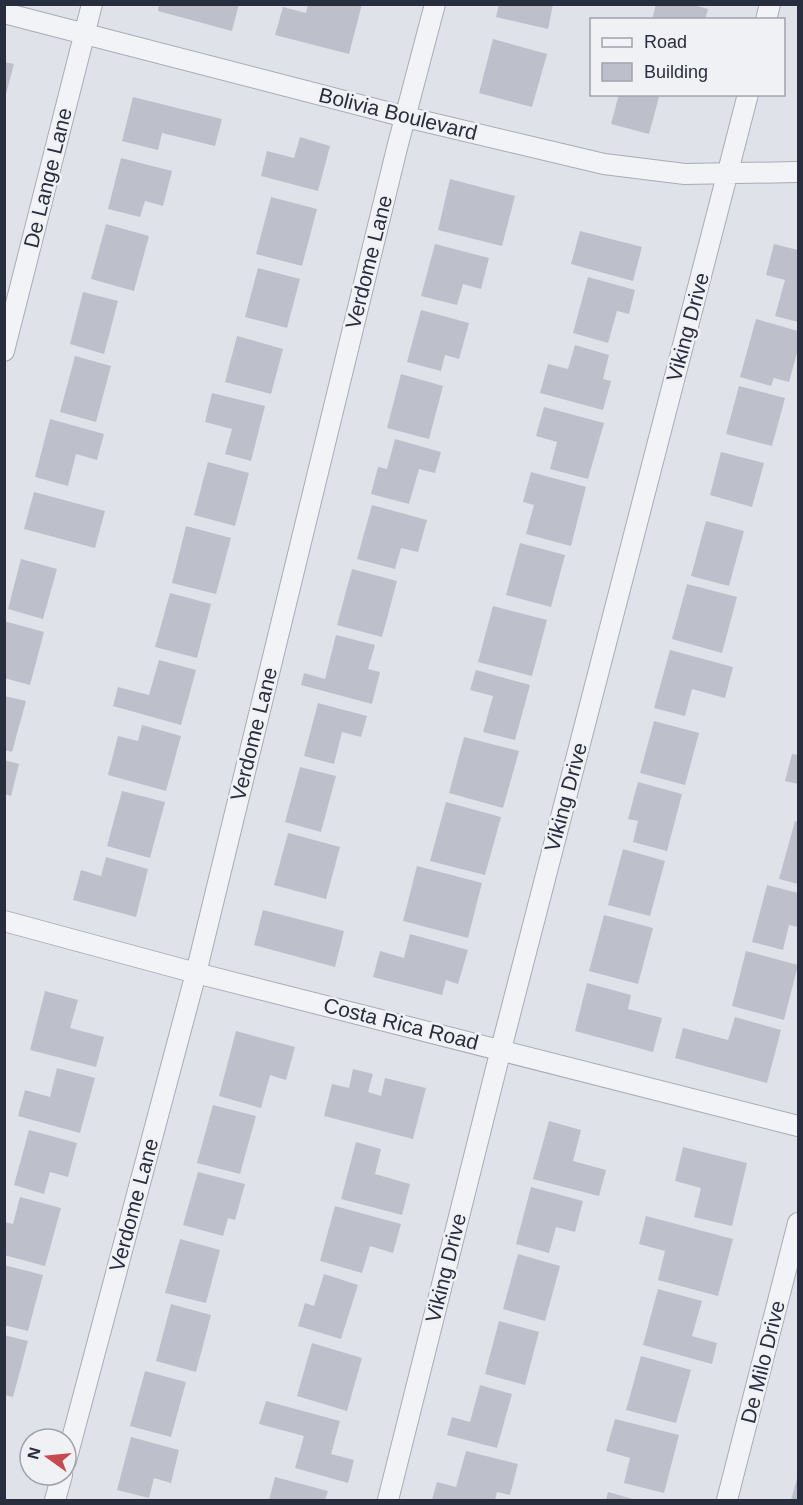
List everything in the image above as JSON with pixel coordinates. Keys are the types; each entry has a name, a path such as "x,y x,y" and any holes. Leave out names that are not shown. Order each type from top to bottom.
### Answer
{"street":[{"name":"De Lange Lane","path":"4,351 92,4"},
{"name":"Verdome Lane","path":"75,1427 196,973 435,4"},
{"name":"Bolivia Boulevard","path":"4,13 406,117 604,164 685,174 798,172"},
{"name":"Viking Drive","path":"388,1500 501,1049 747,96"},
{"name":"Costa Rica Road","path":"4,921 196,973 798,1126"},
{"name":"De Milo Drive","path":"727,1500 798,1222"}],"building":[{"path":"159,4 239,4 232,31 158,11"},
{"path":"308,4 362,4 349,54 275,35 283,7 306,13"},
{"path":"499,4 553,4 548,29 496,17"},
{"path":"656,4 690,4 708,9 706,18 652,18"},
{"path":"493,39 547,54 532,107 479,93"},
{"path":"4,62 14,64 5,98 4,98"},
{"path":"618,96 659,97 649,134 611,124"},
{"path":"133,97 222,119 215,146 162,133 158,150 122,141"},
{"path":"300,137 330,146 318,191 261,176 267,151 294,158"},
{"path":"121,158 172,171 163,206 145,201 140,217 108,209"},
{"path":"450,179 515,196 502,246 438,230"},
{"path":"271,197 317,209 302,266 256,254"},
{"path":"106,224 149,236 134,291 91,279"},
{"path":"580,231 642,247 633,281 571,264"},
{"path":"435,244 489,258 481,289 463,284 457,305 421,296"},
{"path":"774,244 798,250 798,322 775,316 785,280 766,275"},
{"path":"258,268 300,279 287,328 245,317"},
{"path":"588,277 635,290 629,314 617,311 608,343 573,333"},
{"path":"83,292 118,301 104,354 70,344"},
{"path":"421,310 469,323 459,359 445,355 441,371 407,362"},
{"path":"756,319 798,331 798,349 789,382 774,378 771,386 740,377"},
{"path":"237,336 283,349 271,394 225,382"},
{"path":"575,345 609,355 603,379 611,381 603,410 540,393 548,364 568,369"},
{"path":"75,356 111,366 96,422 60,412"},
{"path":"401,374 443,386 429,439 387,428"},
{"path":"739,386 785,398 772,446 726,434"},
{"path":"212,393 265,406 251,461 225,454 232,429 205,422"},
{"path":"544,407 604,423 588,479 550,469 557,442 536,436"},
{"path":"50,419 104,434 97,460 76,454 68,486 35,477"},
{"path":"395,439 441,452 435,473 419,469 409,504 371,494 378,467 387,469"},
{"path":"721,452 764,463 752,507 710,495"},
{"path":"208,462 249,473 235,526 194,515"},
{"path":"531,472 586,487 571,546 526,534 534,505 523,502"},
{"path":"34,492 105,511 95,548 24,529"},
{"path":"372,505 427,520 418,552 401,548 395,569 357,559"},
{"path":"706,521 744,531 729,586 691,576"},
{"path":"186,526 231,538 216,594 172,583"},
{"path":"520,543 565,555 551,607 506,595"},
{"path":"21,559 57,569 43,619 8,609"},
{"path":"352,569 397,581 382,637 337,625"},
{"path":"687,584 737,597 722,653 672,639"},
{"path":"170,593 211,604 197,658 155,647"},
{"path":"493,606 547,620 532,676 478,662"},
{"path":"4,621 44,632 30,685 4,678"},
{"path":"336,635 375,645 368,669 380,672 372,704 301,685 304,673 325,679"},
{"path":"670,650 733,667 725,698 692,689 685,716 654,708"},
{"path":"159,660 196,670 181,725 113,706 118,687 149,695"},
{"path":"476,670 530,685 515,740 483,732 493,696 470,690"},
{"path":"4,696 26,701 12,752 4,750"},
{"path":"318,703 367,716 361,737 342,732 334,764 304,756"},
{"path":"654,721 699,733 685,785 640,773"},
{"path":"142,725 181,736 166,791 108,775 118,736 138,741"},
{"path":"464,737 519,751 503,808 449,793"},
{"path":"792,754 798,755 798,784 785,781"},
{"path":"4,760 19,764 11,796 4,794"},
{"path":"300,767 336,776 321,832 285,822"},
{"path":"638,782 682,794 667,851 633,842 638,821 628,819"},
{"path":"122,791 165,802 150,858 107,846"},
{"path":"446,802 501,817 485,875 430,861"},
{"path":"795,821 798,822 798,884 779,879"},
{"path":"288,833 340,847 326,899 274,885"},
{"path":"623,849 665,861 650,916 608,905"},
{"path":"106,857 148,869 136,917 73,900 81,870 101,876"},
{"path":"417,866 482,883 468,938 403,921"},
{"path":"767,885 798,893 798,927 789,925 783,950 752,942"},
{"path":"263,910 344,931 335,967 254,945"},
{"path":"604,915 653,928 638,984 589,971"},
{"path":"410,934 468,950 458,984 446,980 442,995 373,977 380,951 404,958"},
{"path":"746,951 798,965 784,1020 732,1006"},
{"path":"587,983 631,995 628,1009 662,1018 653,1052 575,1031"},
{"path":"45,991 78,1000 70,1028 104,1037 96,1067 30,1050"},
{"path":"735,1017 781,1030 767,1083 675,1058 683,1028 728,1040"},
{"path":"236,1031 295,1047 286,1080 270,1075 261,1108 219,1096"},
{"path":"57,1068 95,1078 80,1133 18,1116 25,1090 50,1097"},
{"path":"353,1069 373,1074 368,1092 381,1096 385,1078 426,1088 413,1139 324,1116 332,1084 349,1088"},
{"path":"213,1105 256,1116 240,1174 197,1163"},
{"path":"549,1121 581,1130 573,1161 606,1170 599,1196 533,1179"},
{"path":"29,1130 77,1143 68,1177 50,1172 44,1194 14,1185"},
{"path":"356,1142 381,1149 375,1174 410,1184 402,1215 341,1199"},
{"path":"683,1147 747,1163 732,1226 694,1217 701,1188 675,1181"},
{"path":"198,1172 245,1184 235,1220 228,1218 223,1236 183,1225"},
{"path":"531,1187 583,1201 575,1232 556,1227 549,1253 516,1244"},
{"path":"20,1197 61,1208 45,1266 4,1255 4,1222 13,1224"},
{"path":"335,1206 401,1224 393,1253 370,1246 362,1273 320,1261"},
{"path":"646,1216 733,1239 718,1296 658,1280 665,1251 639,1244"},
{"path":"180,1239 220,1250 206,1303 165,1293"},
{"path":"518,1254 560,1266 545,1321 503,1309"},
{"path":"4,1265 43,1275 28,1331 4,1325"},
{"path":"324,1274 358,1285 341,1339 298,1326 305,1303 314,1306"},
{"path":"658,1289 702,1301 692,1336 717,1343 712,1364 643,1345"},
{"path":"171,1304 211,1315 196,1372 156,1361"},
{"path":"499,1321 539,1332 525,1385 485,1374"},
{"path":"4,1335 28,1341 13,1397 4,1395"},
{"path":"312,1343 362,1358 347,1411 297,1396"},
{"path":"641,1356 691,1370 676,1423 626,1410"},
{"path":"145,1371 186,1382 171,1437 130,1426"},
{"path":"480,1385 512,1394 497,1448 447,1435 452,1417 470,1422"},
{"path":"266,1401 340,1421 331,1454 354,1460 348,1483 295,1468 304,1436 259,1424"},
{"path":"615,1419 679,1435 664,1493 624,1483 630,1458 606,1451"},
{"path":"131,1437 179,1450 171,1483 154,1478 149,1498 117,1490"},
{"path":"466,1451 518,1464 510,1495 497,1492 495,1500 432,1500 437,1482 456,1487"},
{"path":"798,1475 798,1500 791,1500"},
{"path":"275,1477 328,1491 325,1500 269,1500"},
{"path":"608,1492 636,1500 606,1500"}]}
